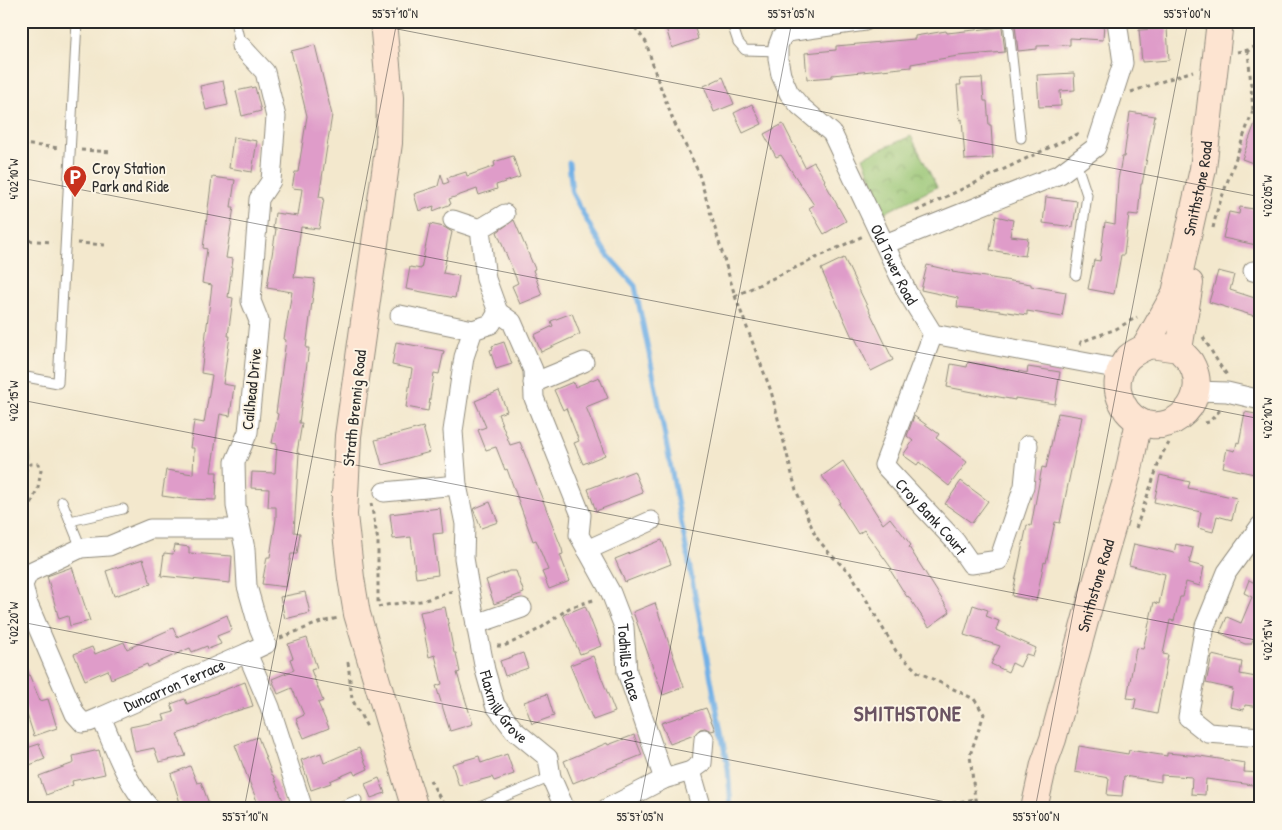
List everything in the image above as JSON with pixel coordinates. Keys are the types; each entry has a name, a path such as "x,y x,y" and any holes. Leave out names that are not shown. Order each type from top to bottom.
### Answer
{"street":[{"name":"Strath Brennig Road","path":"383,21 390,98 389,143 348,436 344,514 351,578 372,612 419,794"},
{"path":"778,51 781,38 787,32 865,21"},
{"path":"881,236 1060,174 1096,146 1123,62 1118,21"},
{"name":"Smithstone Road","path":"1120,369 1133,352 1145,347 1175,293 1203,169 1233,57 1220,21"},
{"name":"Smithstone Road","path":"1179,349 1185,307 1202,225 1218,162 1237,21"},
{"name":"Cailhead Drive","path":"241,46 265,72 276,116 271,181 260,200 251,301 259,321 248,432 235,462 236,506 245,550 247,586 258,625 266,644"},
{"name":"Old Tower Road","path":"778,51 781,75 789,93 800,106 832,133 907,292 933,334"},
{"path":"453,220 480,229 505,214"},
{"name":"Todhills Place","path":"480,229 486,279 498,312 512,322 533,370 534,398 581,515 579,536 611,593 624,627 627,672 664,779"},
{"path":"400,315 473,330 490,324 498,312"},
{"name":"Flaxmill Grove","path":"473,330 464,357 452,431 457,485 465,524 464,558 480,648 495,705 514,730 548,758 551,777 565,809"},
{"path":"933,334 1120,369 1117,387 1122,404 1131,415 1140,421 1163,425 1176,420 1188,410 1197,391 1196,378 1190,362 1179,349 1150,345 1145,347"},
{"name":"Croy Bank Court","path":"933,334 884,465 955,541 971,564 999,560 1024,486 1028,445"},
{"path":"533,383 584,362"},
{"path":"1197,391 1227,392 1261,400"},
{"name":"Smithstone Road","path":"1034,809 1044,764 1050,749 1128,474 1140,421"},
{"path":"377,494 457,485"},
{"path":"587,550 651,521"},
{"path":"1261,525 1227,572 1205,626 1188,717 1208,733 1261,737"},
{"path":"81,548 110,546 150,530 240,529"},
{"name":"Duncarron Terrace","path":"81,548 30,572 24,580 23,589 68,700 78,719 83,723 101,717 247,653"},
{"path":"476,624 522,608"},
{"path":"266,644 247,653 270,707 303,809"},
{"path":"101,717 128,778 138,796 151,809"},
{"path":"606,809 664,779 691,772 702,763 704,739"},
{"name":"Smithstone Road","path":"1045,809 1050,749"},
{"path":"691,772 702,809"}],"lane":[{"path":"21,376 58,383 77,21"},
{"path":"235,21 241,46"},
{"path":"731,21 738,42 745,50 778,51"},
{"path":"1008,21 1021,138"},
{"path":"1076,162 1088,195 1076,274"},
{"path":"62,500 81,548"},
{"path":"70,521 123,509"},
{"path":"482,806 551,777"},
{"path":"335,809 357,800"}],"path":[{"path":"630,21 646,42 673,120 698,172 735,296 771,392 796,490 816,537 852,575 896,651 918,672 974,699 984,714 970,754 975,799 980,809"},
{"path":"1111,99 1206,67 1261,44"},
{"path":"1211,236 1253,110 1233,57"},
{"path":"1253,110 1261,112"},
{"path":"912,212 1104,121"},
{"path":"735,296 881,236"},
{"path":"1200,424 1209,422 1236,394 1236,384 1221,368 1204,341 1202,332"},
{"path":"1134,535 1162,454 1171,441"},
{"path":"21,533 22,520 38,488 41,470 38,464 30,464 25,471"},
{"path":"372,612 378,541 377,494"},
{"path":"266,644 322,622 422,601 441,593 469,588"},
{"path":"480,648 504,646 541,628 569,608 611,593"},
{"path":"419,794 446,809"},
{"path":"947,809 953,803 975,799"}],"green space":[{"path":"911,136 937,187 884,213 863,157"},
{"path":"21,438 29,450 30,466 21,496"}],"building":[{"path":"664,21 693,21 698,39 672,48"},
{"path":"1046,21 1104,21 1103,40 1070,38 1070,45 1037,46 1037,49 1018,51 1015,25"},
{"path":"1002,27 1005,52 958,56 911,64 911,67 807,79 805,53 836,50 836,46 915,39 915,36 946,31 947,33"},
{"path":"1167,28 1169,60 1142,62 1139,30"},
{"path":"315,45 332,115 319,197 324,198 319,229 301,227 294,277 315,279 306,348 309,348 299,423 302,423 297,453 299,453 294,532 300,533 297,554 291,554 286,587 262,584 267,557 270,557 276,507 268,507 269,489 251,488 252,472 275,473 277,444 272,443 278,414 276,413 286,340 284,339 292,292 267,288 276,229 273,228 275,213 298,216 302,189 292,188 295,172 298,172 307,116 291,51"},
{"path":"1074,73 1075,90 1060,91 1061,106 1039,107 1037,75"},
{"path":"723,77 734,104 714,112 704,86"},
{"path":"982,78 984,101 987,101 989,125 991,125 993,158 965,160 957,85 961,85 960,79"},
{"path":"223,81 228,105 206,110 200,86"},
{"path":"255,87 261,111 242,116 236,91"},
{"path":"752,104 762,124 743,133 734,113"},
{"path":"1130,112 1155,116 1141,184 1138,215 1129,214 1124,255 1121,255 1114,294 1088,289 1094,260 1100,261 1105,222 1115,224 1118,180 1122,157 1124,157"},
{"path":"1259,112 1261,113 1261,166 1242,159"},
{"path":"783,124 805,167 814,162 846,221 824,234 809,208 814,205 781,155 776,157 764,134"},
{"path":"233,137 257,141 252,172 229,168"},
{"path":"513,156 520,177 496,185 497,189 479,195 477,189 449,199 451,204 433,211 434,206 419,211 414,194 438,186 441,174 444,184 449,182 447,178 466,172 467,176 495,166 494,162"},
{"path":"212,177 235,180 231,207 234,207 226,258 233,259 228,297 233,298 223,384 234,386 230,416 220,414 211,472 217,472 216,500 183,499 162,496 166,470 193,474 194,448 190,448 194,421 204,423 212,375 201,373 212,285 202,283 207,249 203,248"},
{"path":"1046,197 1077,201 1073,227 1043,223"},
{"path":"1240,207 1261,210 1261,246 1223,238 1229,212 1239,214"},
{"path":"996,216 1013,220 1010,236 1028,238 1025,256 990,250"},
{"path":"514,220 535,269 533,270 542,295 520,304 512,286 518,283 497,232"},
{"path":"430,224 444,227 452,232 443,273 459,276 455,298 406,289 410,267 421,269"},
{"path":"844,258 893,360 871,371 854,336 852,337 821,269"},
{"path":"927,265 952,272 1031,284 1031,286 1066,292 1062,317 1027,311 1027,315 957,307 958,298 921,290"},
{"path":"1218,271 1234,275 1230,290 1261,300 1261,318 1209,302"},
{"path":"572,313 580,334 541,352 534,335 553,326 551,321"},
{"path":"396,342 444,351 439,374 434,373 428,411 406,407 412,369 392,365"},
{"path":"504,342 512,364 496,369 490,350 493,349 492,346"},
{"path":"968,362 1027,373 1028,367 1060,372 1055,404 1015,398 1015,400 947,387 951,364 967,367"},
{"path":"599,377 608,398 586,407 605,455 583,464 574,443 579,441 566,408 563,410 554,390 573,382 575,387"},
{"path":"499,391 507,411 498,414 510,445 520,442 562,549 563,554 560,555 570,581 549,589 542,572 548,570 536,540 533,541 507,469 505,470 496,447 486,450 478,430 486,427 475,401"},
{"path":"1245,412 1261,415 1261,445 1254,474 1223,467 1227,449 1235,451 1237,442 1239,443"},
{"path":"1058,413 1082,417 1060,523 1055,522 1036,601 1012,596 1027,525 1031,526 1042,467 1046,468"},
{"path":"914,416 939,434 936,438 967,462 949,486 919,462 917,465 903,455 913,441 907,436"},
{"path":"423,427 430,452 382,465 375,440"},
{"path":"843,461 883,524 890,518 911,545 909,547 950,612 929,627 907,597 890,570 892,569 864,530 858,534 839,504 841,503 822,476"},
{"path":"634,471 643,493 596,511 588,489"},
{"path":"1160,475 1190,482 1188,488 1237,498 1232,520 1217,516 1213,532 1198,528 1201,512 1154,502"},
{"path":"961,481 988,501 972,523 945,504"},
{"path":"490,502 498,522 481,528 473,509"},
{"path":"440,508 443,533 433,534 438,575 416,578 411,537 393,539 390,514"},
{"path":"662,540 671,564 625,582 615,559"},
{"path":"1134,544 1174,553 1176,544 1193,548 1189,563 1204,567 1200,586 1186,582 1183,597 1180,597 1174,621 1170,620 1163,654 1168,655 1157,714 1134,709 1136,699 1127,698 1136,648 1143,649 1154,602 1159,604 1165,574 1129,565"},
{"path":"175,545 189,547 189,553 232,556 230,583 161,576 164,553 173,554"},
{"path":"143,559 151,584 114,596 106,571"},
{"path":"72,567 90,621 70,626 68,616 59,619 47,576"},
{"path":"510,571 516,571 524,593 494,604 486,580"},
{"path":"1261,576 1261,622 1251,644 1245,644 1220,633 1227,617 1241,623 1252,597 1244,593 1249,580 1257,584"},
{"path":"305,592 310,613 285,619 280,597"},
{"path":"655,603 684,687 663,695 633,612"},
{"path":"973,605 988,610 986,616 999,621 996,630 1036,648 1033,656 1026,654 1020,667 1012,663 1008,672 991,664 1000,646 964,635"},
{"path":"585,606 601,646 580,654 563,615"},
{"path":"445,607 454,653 456,653 460,672 457,673 473,724 450,731 436,686 442,684 435,655 429,657 420,612"},
{"path":"227,615 232,630 217,636 221,644 208,649 207,646 192,652 190,648 148,667 147,664 111,679 108,670 85,680 74,654 92,647 95,654 124,642 127,649 173,628 177,637"},
{"path":"307,638 317,668 311,670 323,701 318,703 329,728 304,738 296,719 304,715 292,688 278,694 272,679 294,670 290,659 293,658 288,644"},
{"path":"523,653 528,668 505,676 500,661"},
{"path":"21,655 40,701 48,699 57,728 34,736 21,696"},
{"path":"1212,655 1242,662 1240,674 1261,678 1261,707 1245,705 1244,710 1230,707 1233,689 1206,683"},
{"path":"593,656 615,712 593,720 570,665"},
{"path":"245,682 253,706 223,715 177,734 186,756 159,762 154,748 135,752 130,727 165,720 163,715 174,712 171,704 185,699 187,704"},
{"path":"547,694 554,716 532,724 524,702"},
{"path":"706,708 715,730 700,729 694,735 670,744 661,723"},
{"path":"634,735 642,755 573,783 564,761 607,743 608,745"},
{"path":"258,737 284,803 268,809 260,809 235,745"},
{"path":"39,744 45,759 27,766 21,750"},
{"path":"1079,746 1128,754 1129,750 1167,756 1167,753 1200,756 1245,763 1244,772 1261,773 1261,786 1206,779 1205,795 1191,794 1192,777 1161,775 1161,782 1124,776 1122,796 1107,795 1109,778 1075,772"},
{"path":"359,748 368,769 355,775 353,771 330,781 331,783 311,790 301,760 321,753 324,763"},
{"path":"99,750 105,774 72,781 73,785 46,795 39,776 74,763 73,756"},
{"path":"507,754 514,774 494,781 492,777 459,786 452,764 479,756 481,763"},
{"path":"190,766 197,783 201,782 211,809 182,809 171,774"},
{"path":"379,778 385,793 371,798 365,784"}],"waterway":[{"path":"569,163 572,193 606,253 635,286 728,769 731,809"}],"place":[{"name":"Croy Station Park and Ride","path":"75,198"}],"district":[{"name":"SMITHSTONE","path":"908,713"}]}
